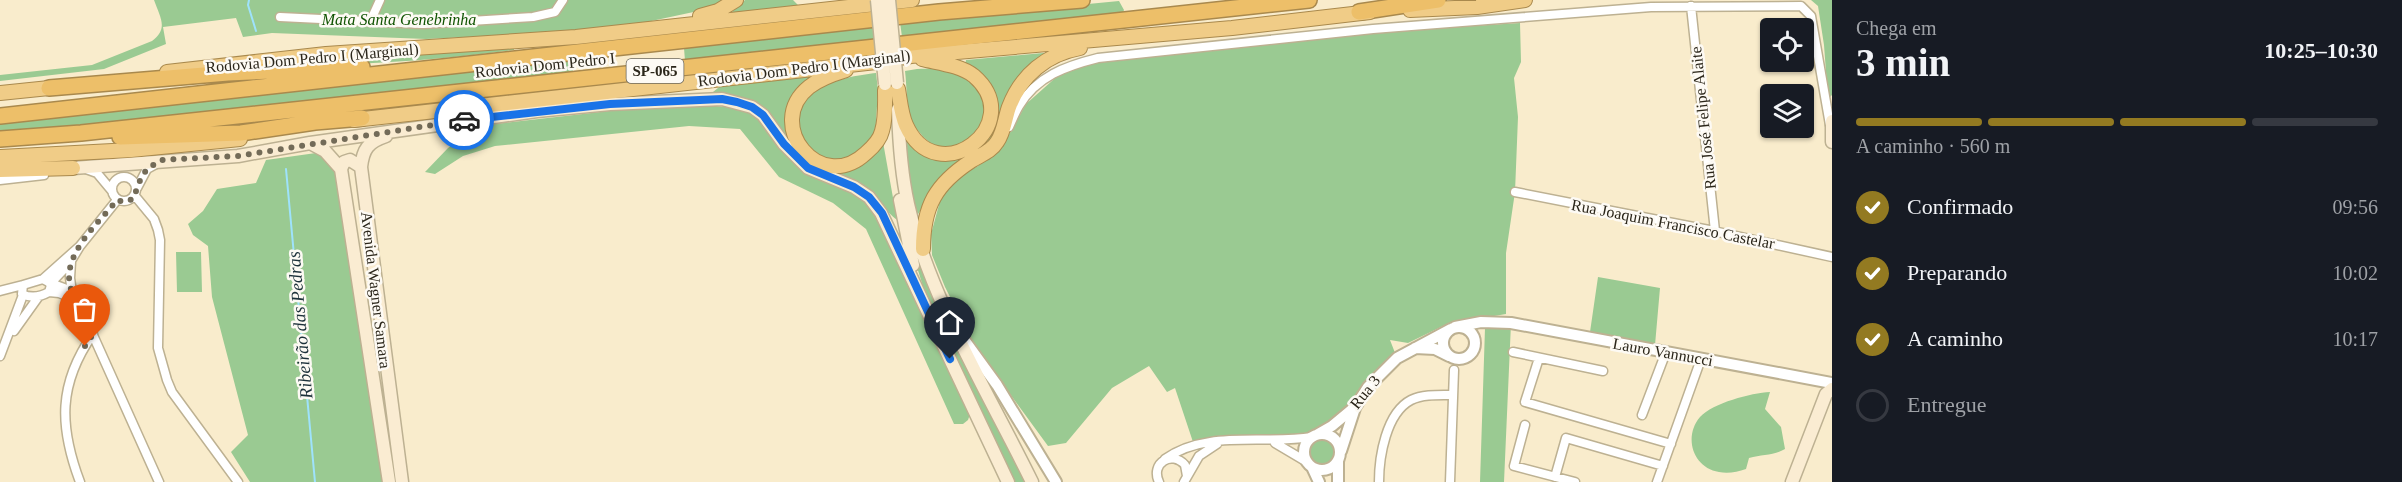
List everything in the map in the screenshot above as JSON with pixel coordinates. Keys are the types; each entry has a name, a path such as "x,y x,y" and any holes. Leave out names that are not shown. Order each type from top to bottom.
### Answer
{"highway":[{"path":"576,37 628,26 701,16 718,11 736,0"},
{"path":"803,0 833,6 853,5"},
{"name":"Rodovia Dom Pedro I (Marginal)","path":"0,93 190,68 326,54 576,37 910,0"},
{"name":"Rodovia Dom Pedro I","path":"0,116 939,12 1082,0"},
{"name":"Rodovia Dom Pedro I","path":"0,139 27,138 1309,0"},
{"path":"1359,12 1438,0"},
{"name":"Rodovia Dom Pedro I (Marginal)","path":"0,157 131,150 206,143 362,118 1016,45 1130,37 1359,12 1477,7 1525,0"},
{"path":"922,249 925,222 933,196 945,180 988,152 998,142 1013,98 1022,82 1034,69 1066,51 1130,37"},
{"path":"891,87 905,125 926,149 936,153 949,154 963,151 974,145 989,123 991,111 988,98 973,75 962,69 911,56"},
{"path":"876,62 835,73 807,88 797,101 792,118 794,135 800,148 808,157 831,166 845,165 862,157 874,145 882,132 891,87"},
{"path":"49,88 228,73 473,64"},
{"path":"27,138 221,134 362,118"},
{"path":"0,170 73,168"}],"main road":[{"path":"877,0 908,205 922,249 955,328 1032,482"},
{"path":"889,0 891,87 900,198 912,263 926,306"},
{"path":"73,168 238,156 468,120 610,104 722,99 752,107 763,115 784,144 808,168 854,187 869,197 882,213 1008,482"},
{"path":"1831,123 1832,142"},
{"path":"310,143 325,151 341,169 344,162 350,160 361,167 362,154 367,146 377,139 410,129"},
{"name":"Avenida Wagner Samara","path":"361,167 402,482"},
{"name":"Avenida Wagner Samara","path":"341,169 389,482"},
{"path":"1792,482 1826,394 1832,389"}],"street":[{"path":"370,22 380,0"},
{"path":"280,17 423,24 532,17 555,12 563,0"},
{"path":"998,142 1026,95 1039,82 1061,69 1098,58 1373,29 1691,6 1801,6 1811,16 1831,123"},
{"name":"Rua José Felipe Alaite","path":"1691,6 1715,231"},
{"path":"117,200 127,202 136,192 147,169 161,160"},
{"path":"0,180 62,173 73,168 88,170 98,173 117,200"},
{"path":"112,190 115,181 122,177 132,179 136,192 154,219 160,240 158,348 167,380 172,392 238,482"},
{"name":"Rua Joaquim Francisco Castelar","path":"1515,192 1715,231 1832,257"},
{"path":"4,347 39,296 117,200"},
{"path":"48,285 72,260 80,246"},
{"path":"72,260 70,278 72,292 159,482"},
{"path":"48,285 77,301"},
{"path":"22,292 48,285 64,286 72,292"},
{"path":"0,291 22,292 39,296"},
{"path":"0,356 22,292"},
{"path":"1412,348 1435,349 1449,356 1464,358 1469,356 1481,333 1494,321"},
{"name":"Rua 3","path":"1315,436 1356,406 1382,371 1412,348 1453,328 1494,321"},
{"name":"Lauro Vannucci","path":"1494,321 1832,383"},
{"path":"955,328 985,367 1056,482"},
{"path":"1449,356 1443,342 1453,328 1466,328 1471,331 1476,341 1475,347"},
{"path":"80,482 66,428 65,400 71,372 93,334"},
{"path":"1513,352 1603,371"},
{"path":"1642,415 1666,352"},
{"path":"1539,358 1525,402 1671,444"},
{"path":"1657,482 1701,359"},
{"path":"1450,482 1454,370"},
{"path":"1379,482 1387,428 1406,403 1422,396 1453,395"},
{"path":"1272,441 1310,464 1324,470 1329,468 1339,457 1356,406"},
{"path":"1525,425 1514,466 1575,482"},
{"path":"1315,436 1305,448 1319,482"},
{"path":"1159,482 1156,474 1157,468 1165,459 1185,447 1208,442 1272,441 1332,436 1340,447 1338,482"},
{"path":"1555,477 1566,438 1663,466"},
{"path":"1186,479 1199,456 1220,442"},
{"path":"1165,459 1181,461 1187,471 1186,479"}],"green space":[{"name":"Mata Santa Genebrinha","path":"154,0 734,0 731,4 628,26 534,34 426,39 272,33 243,37 236,18 163,27 166,44 104,69 0,81 0,75 92,65 152,41 162,27"},
{"path":"745,0 793,0 799,6 731,13"},
{"path":"1811,0 1832,0 1832,95 1828,99 1818,6"},
{"path":"1119,1 1124,10 1122,15 902,37 900,22"},
{"path":"1520,23 1521,62 1514,78 1518,117 1515,192 1506,253 1506,314 1447,324 1408,343 1390,340 1397,358 1358,403 1318,434 1194,445 1175,388 1167,392 1149,366 1112,388 1066,443 1048,446 975,346 945,287 932,255 931,234 940,201 947,187 1002,147 1026,104 1062,72 1097,63 1375,32"},
{"path":"874,27 875,41 685,61 684,48"},
{"path":"514,48 514,50 412,61 242,69 330,58"},
{"path":"1054,52 1030,68 996,139 936,185 917,216 909,174 905,134 923,152 934,158 959,158 995,107 965,65 966,60"},
{"path":"876,53 877,57 365,111 259,128 178,131 223,126 223,123"},
{"path":"572,60 573,73 93,125 0,132 0,121"},
{"path":"954,70 967,77 977,87 985,105 984,119 979,131 970,141 958,147 945,148 932,144 914,126 909,110 905,71"},
{"path":"876,73 878,90 875,138 859,156 834,162 812,156 801,135 799,119 802,106 820,88 833,82"},
{"path":"813,75 803,84 792,100 788,118 790,134 797,148 807,159 820,167 836,170 852,168 868,160 883,142 897,220 862,185 820,172 806,163 795,152 776,121 761,108 734,97 713,92 723,84"},
{"path":"706,105 736,108 758,116 830,180 866,200 893,239 970,414 968,420 963,424 954,424 866,229 833,203 779,177 740,129 689,126 495,146 463,156 435,174 425,172 448,148 477,126 609,111"},
{"path":"316,153 334,166 340,180 384,482 250,482 231,452 248,435 212,297 208,246 193,235 188,224 203,211 217,189 256,183 266,160"},
{"path":"176,252 201,252 202,292 177,292"},
{"path":"920,261 1029,482 1012,482 926,296 916,264"},
{"path":"1598,277 1660,288 1655,345 1590,332"},
{"path":"1511,323 1504,482 1480,482 1485,328"},
{"path":"1770,392 1765,409 1781,427 1785,449 1749,458 1746,469 1736,472 1719,472 1703,465 1693,451 1692,442 1692,433 1700,417 1714,407 1733,400"},
{"path":"1322,437 1333,441 1337,452 1333,463 1322,467 1311,463 1307,452 1311,441"}],"waterway":[{"name":"Ribeirão das Pedras","path":"249,0 248,5 256,31"},
{"name":"Ribeirão das Pedras","path":"286,169 315,482"}],"way so far":[{"path":"85,346 93,334 72,292 70,278 72,260 80,246 117,200 124,202 133,199 147,169 161,160 238,156 464,120"}],"route":[{"path":"464,120 630,103 722,99 752,107 763,115 784,144 808,168 854,187 869,197 882,213 950,359"}]}
